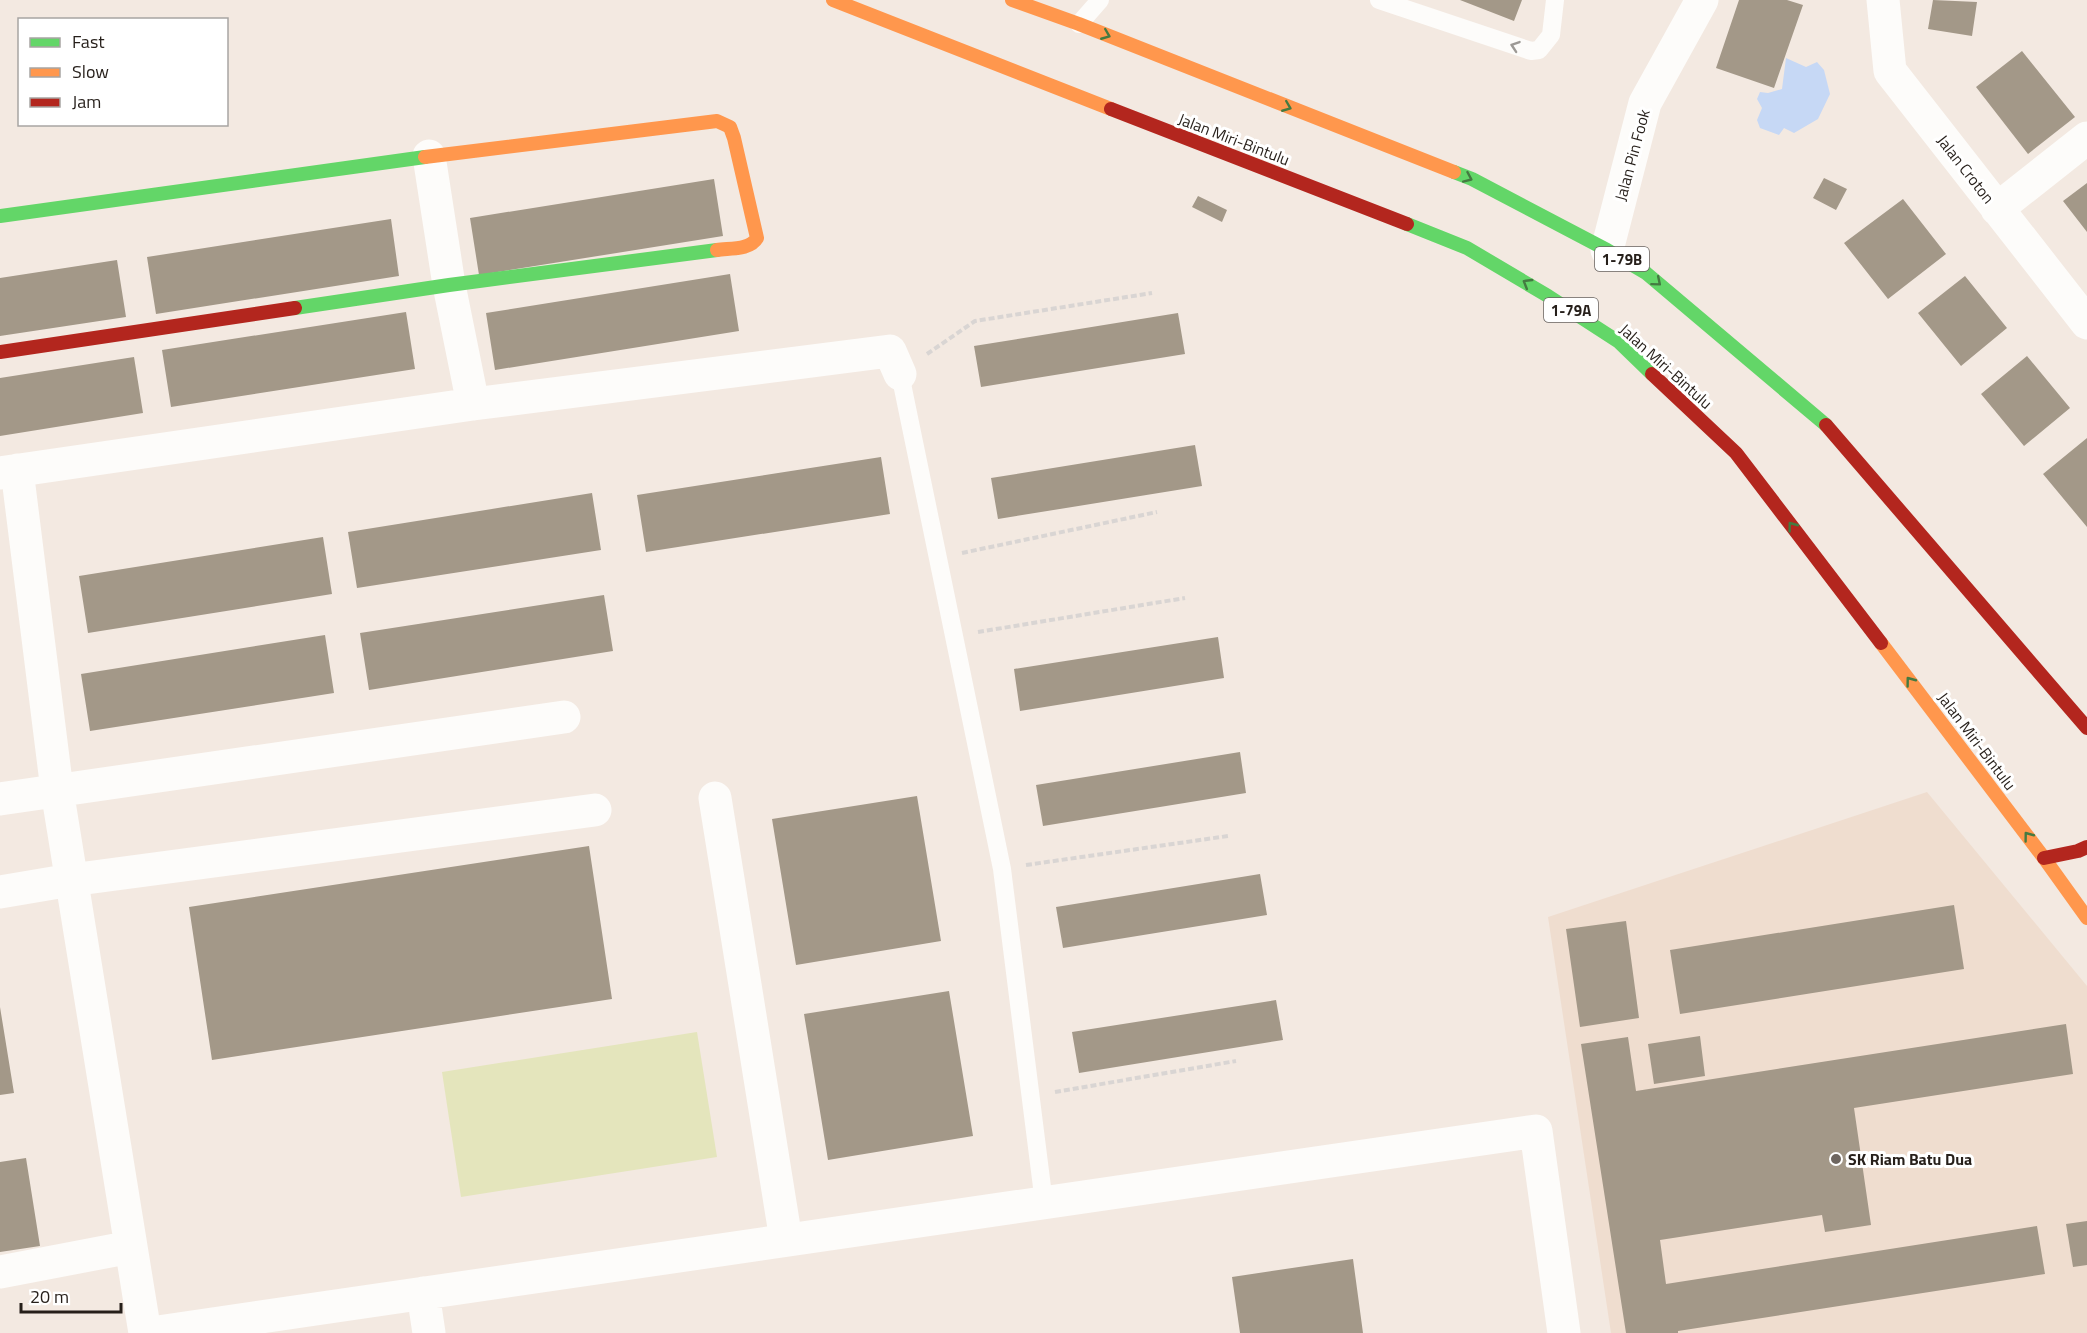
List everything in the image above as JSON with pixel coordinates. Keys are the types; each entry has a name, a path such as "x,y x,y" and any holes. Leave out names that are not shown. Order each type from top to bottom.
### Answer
{"main road":[{"name":"Jalan Miri-Bintulu","path":"833,0 1467,248 1548,296 1618,342 1736,453 2044,858 2087,918"},
{"name":"1-79B","path":"1012,0 1079,24 1472,179 1646,273 1821,419 2087,728"},
{"path":"0,216 429,156 717,121 730,127 734,138 757,238 754,243 747,246 449,285 0,352"},
{"path":"2044,858 2087,847"}],"street":[{"name":"Jalan Pin Fook","path":"1607,250 1645,103 1702,0"},
{"name":"Jalan Croton","path":"1883,0 1890,71 2087,323"},
{"path":"1997,209 2087,138"},
{"path":"429,156 449,285 473,404"},
{"path":"145,1333 71,880 9,472 473,404 890,351 900,374"},
{"path":"0,799 564,717"},
{"path":"716,798 786,1240"},
{"path":"0,892 71,880 595,810"},
{"path":"151,1333 1536,1131 1564,1333"},
{"path":"0,1272 131,1247"},
{"path":"423,1293 429,1333"}],"lane":[{"path":"1079,24 1100,0"},
{"path":"1379,0 1531,51 1539,50 1551,35 1555,0"},
{"path":"900,374 1002,869 1044,1203"}],"path":[{"path":"900,374 975,321 1152,293"},
{"path":"938,558 1157,512"},
{"path":"954,636 1185,598"},
{"path":"1002,869 1228,836"},
{"path":"1031,1096 1236,1061"}],"shaded area":[{"name":"SK Riam Batu Dua","path":"1927,792 2087,986 2087,1333 1611,1333 1548,917"}],"green space":[{"path":"697,1032 717,1157 461,1197 442,1072"}],"water":[{"path":"1786,58 1806,67 1817,62 1824,70 1830,94 1818,119 1794,133 1784,128 1779,135 1760,128 1757,120 1762,108 1757,99 1760,92 1768,93 1782,89"}],"building":[{"path":"1460,0 1522,0 1514,21"},
{"path":"1739,0 1787,0 1803,5 1774,88 1716,68"},
{"path":"1933,0 1977,2 1972,36 1928,29"},
{"path":"2022,51 2075,117 2028,154 1976,87"},
{"path":"1824,178 1847,189 1836,210 1813,198"},
{"path":"714,179 723,236 479,275 470,218"},
{"path":"2087,183 2087,232 2063,201"},
{"path":"1198,196 1227,210 1222,222 1192,207"},
{"path":"1903,199 1946,254 1888,299 1844,243"},
{"path":"391,219 399,276 156,314 147,257"},
{"path":"117,260 126,317 0,336 0,278"},
{"path":"730,274 739,331 495,370 486,313"},
{"path":"1965,276 2007,328 1961,366 1918,313"},
{"path":"406,312 415,369 171,407 162,350"},
{"path":"1178,313 1185,354 981,387 974,346"},
{"path":"2027,356 2070,408 2024,446 1981,394"},
{"path":"134,357 143,413 0,436 0,378"},
{"path":"2087,438 2087,527 2043,474"},
{"path":"1195,445 1202,486 998,519 991,478"},
{"path":"881,457 890,514 646,552 637,495"},
{"path":"592,493 601,550 357,588 348,532"},
{"path":"323,537 332,594 88,633 79,576"},
{"path":"604,595 613,651 369,690 360,633"},
{"path":"325,635 334,693 90,731 81,674"},
{"path":"1218,637 1224,678 1020,711 1014,669"},
{"path":"1240,752 1246,793 1043,826 1036,785"},
{"path":"917,796 941,941 796,965 772,819"},
{"path":"589,846 612,999 212,1060 189,907"},
{"path":"1260,874 1267,915 1063,948 1056,907"},
{"path":"1954,905 1964,969 1680,1014 1670,950"},
{"path":"1626,921 1639,1018 1580,1027 1566,929"},
{"path":"949,991 973,1136 828,1160 804,1014"},
{"path":"1276,1000 1283,1040 1079,1073 1072,1032"},
{"path":"0,1007 14,1093 0,1095"},
{"path":"2066,1024 2073,1074 1854,1108 1871,1225 1825,1232 1822,1215 1660,1240 1666,1284 2037,1226 2045,1274 1678,1331 1678,1333 1626,1333 1581,1044 1628,1037 1636,1091"},
{"path":"1700,1036 1705,1076 1654,1084 1648,1044"},
{"path":"26,1158 40,1246 0,1252 0,1162"},
{"path":"2087,1221 2087,1265 2073,1267 2066,1224"},
{"path":"1353,1259 1363,1333 1240,1333 1232,1277"}],"traffic: fast":[{"path":"0,216 425,157"},
{"path":"1454,172 1472,179 1607,250 1646,273 1826,425"},
{"path":"1407,224 1467,248 1548,296 1619,342 1652,374"},
{"path":"295,308 449,285 717,250"}],"traffic: slow":[{"path":"833,0 1111,109"},
{"path":"1012,0 1079,24 1454,172"},
{"path":"425,157 717,121 730,127 734,138 757,238 745,247 717,250"},
{"path":"1881,643 2087,918"}],"traffic: jam":[{"path":"1111,109 1407,224"},
{"path":"0,352 295,308"},
{"path":"1652,374 1736,453 1881,643"},
{"path":"1826,425 2087,728"},
{"path":"2044,858 2087,847"}],"place":[{"name":"SK Riam Batu Dua","path":"1836,1159"}]}
